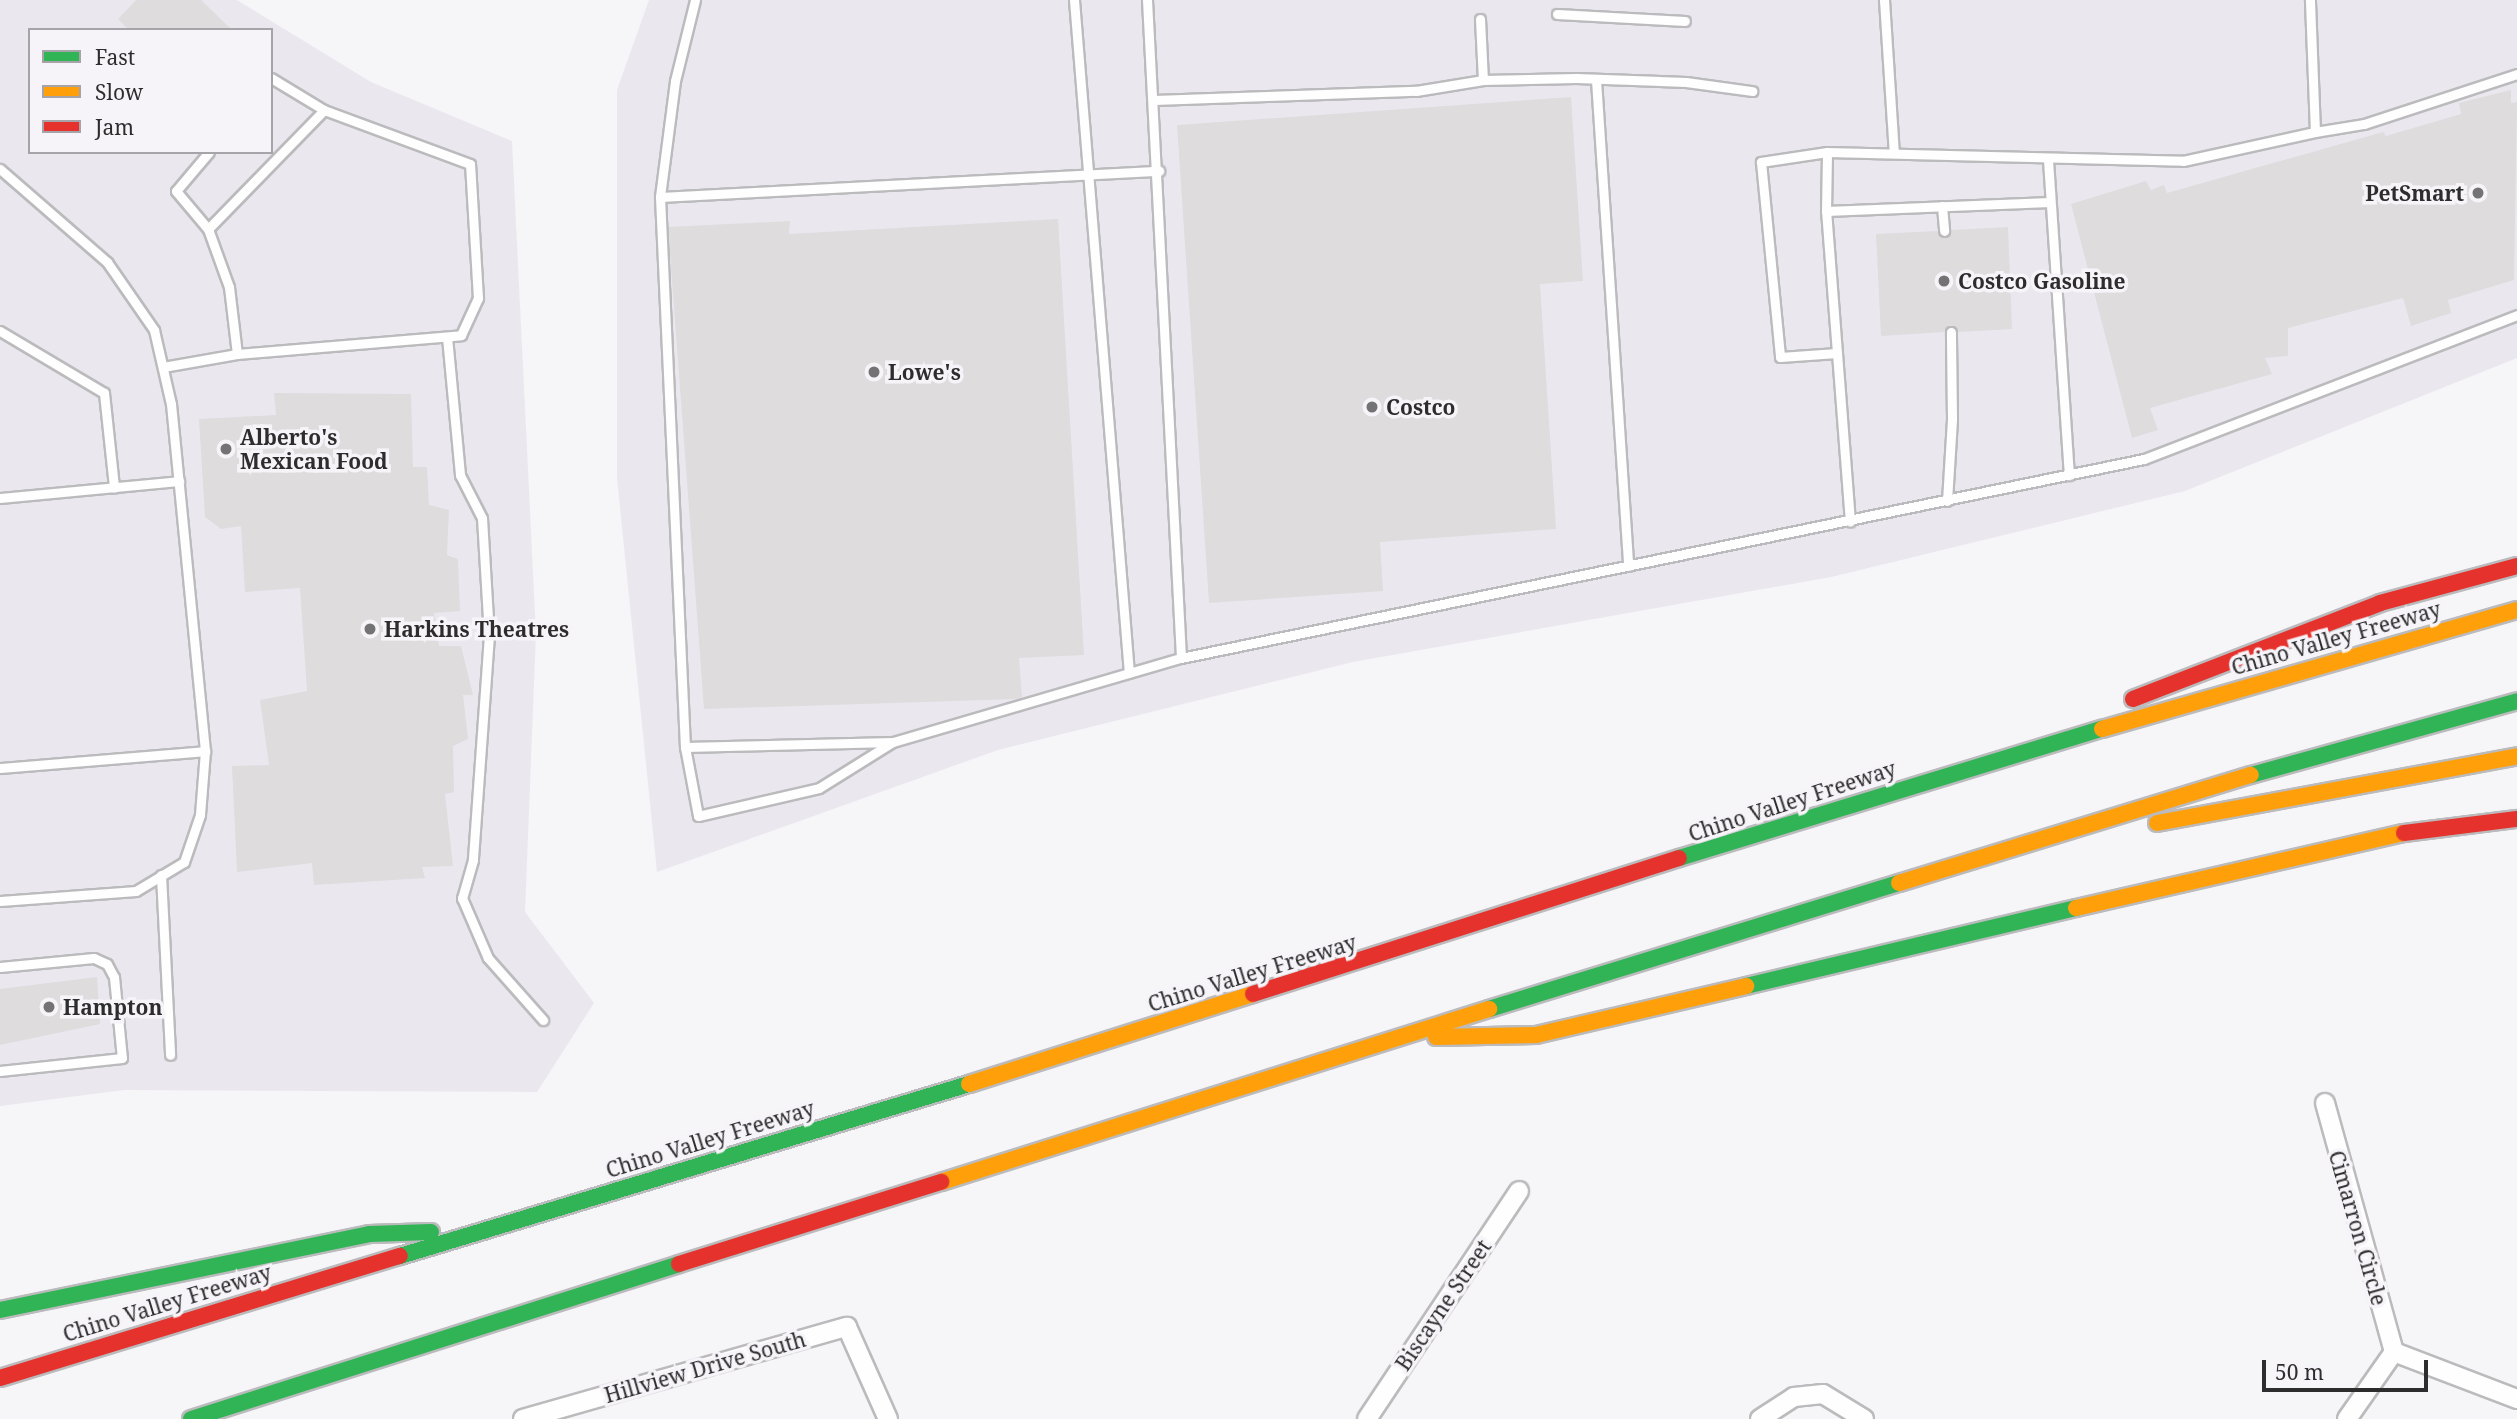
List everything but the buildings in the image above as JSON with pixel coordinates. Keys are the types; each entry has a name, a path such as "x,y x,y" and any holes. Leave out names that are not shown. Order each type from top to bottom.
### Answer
{"highway":[{"path":"1955,771 2380,603 2517,566"},
{"name":"Chino Valley Freeway","path":"0,1378 472,1231 987,1078 1955,771 2517,610"},
{"path":"191,1419 1395,1038 2327,752 2517,701"},
{"path":"2007,852 2517,757"},
{"path":"1395,1038 1536,1035 2312,853 2422,829 2517,819"},
{"path":"0,1310 369,1234 472,1231"}],"street":[{"name":"Cimarron Circle","path":"2325,1103 2394,1352"},
{"name":"Biscayne Street","path":"1367,1419 1519,1191"},
{"name":"Hillview Drive South","path":"523,1419 847,1327 888,1419"},
{"path":"2347,1419 2394,1352 2517,1399"},
{"path":"1760,1419 1794,1397 1823,1394 1864,1419"}],"lane":[{"path":"695,0 675,81 660,197 685,747 698,816 819,788 893,742"},
{"path":"1074,0 1086,174 1129,673"},
{"path":"1147,0 1159,171 1181,658"},
{"path":"1884,0 1894,153"},
{"path":"2310,0 2315,132"},
{"path":"1557,14 1685,20"},
{"path":"1480,19 1483,80"},
{"path":"1837,353 1780,357 1761,162 1827,152 2048,160 2183,161 2364,124 2517,74"},
{"path":"163,367 237,354 461,335 478,298 470,164 324,110 273,79"},
{"path":"1154,100 1416,91 1483,80 1686,82 1752,91"},
{"path":"1596,80 1628,566"},
{"path":"208,229 324,110"},
{"path":"1827,152 1826,211 1850,521"},
{"path":"207,154 176,191 208,229 229,287 237,354"},
{"path":"2048,160 2070,475"},
{"path":"0,169 107,262 154,330 163,367 179,481 205,751 200,815 184,862 136,891 0,901"},
{"path":"660,197 1159,171"},
{"path":"1826,211 2050,202"},
{"path":"1942,206 1944,231"},
{"path":"685,747 893,742 1181,658 2144,460 2517,315"},
{"path":"0,331 104,393 114,487"},
{"path":"1947,501 1952,419 1951,332"},
{"path":"447,337 460,475 482,518 489,635 473,860 462,898 488,958 543,1020"},
{"path":"0,498 179,481"},
{"path":"0,768 205,751"},
{"path":"161,875 170,1055"},
{"path":"0,967 94,958 107,964 114,977 122,1058 0,1071"}],"shaded area":[{"path":"0,0 237,0 371,82 512,141 536,634 525,912 594,1003 537,1092 124,1090 0,1106"},
{"path":"649,0 2517,0 2517,358 2185,491 1831,577 1353,662 998,750 657,872 617,478 617,90"}],"traffic: fast":[{"path":"2251,775 2517,701"},
{"path":"1679,858 2102,729"},
{"path":"1489,1009 1899,883"},
{"path":"1746,986 2076,908"},
{"path":"400,1256 969,1084"},
{"path":"0,1310 369,1234 431,1232"},
{"path":"191,1419 679,1264"}],"traffic: slow":[{"path":"2102,729 2517,610"},
{"path":"2157,823 2517,756"},
{"path":"1899,883 2251,775"},
{"path":"2076,908 2404,833"},
{"path":"1436,1037 1536,1035 1746,986"},
{"path":"969,1084 1253,994"},
{"path":"941,1182 1489,1009"}],"traffic: jam":[{"path":"2133,699 2380,603 2517,566"},
{"path":"2404,833 2517,819"},
{"path":"1253,994 1679,858"},
{"path":"679,1264 941,1182"},
{"path":"0,1378 400,1256"}],"place":[{"name":"PetSmart","path":"2478,193"},
{"name":"Costco Gasoline","path":"1944,281"},
{"name":"Lowe's","path":"874,372"},
{"name":"Costco","path":"1372,407"},
{"name":"Alberto's Mexican Food","path":"226,449"},
{"name":"Harkins Theatres","path":"370,629"},
{"name":"Hampton","path":"49,1007"}]}
